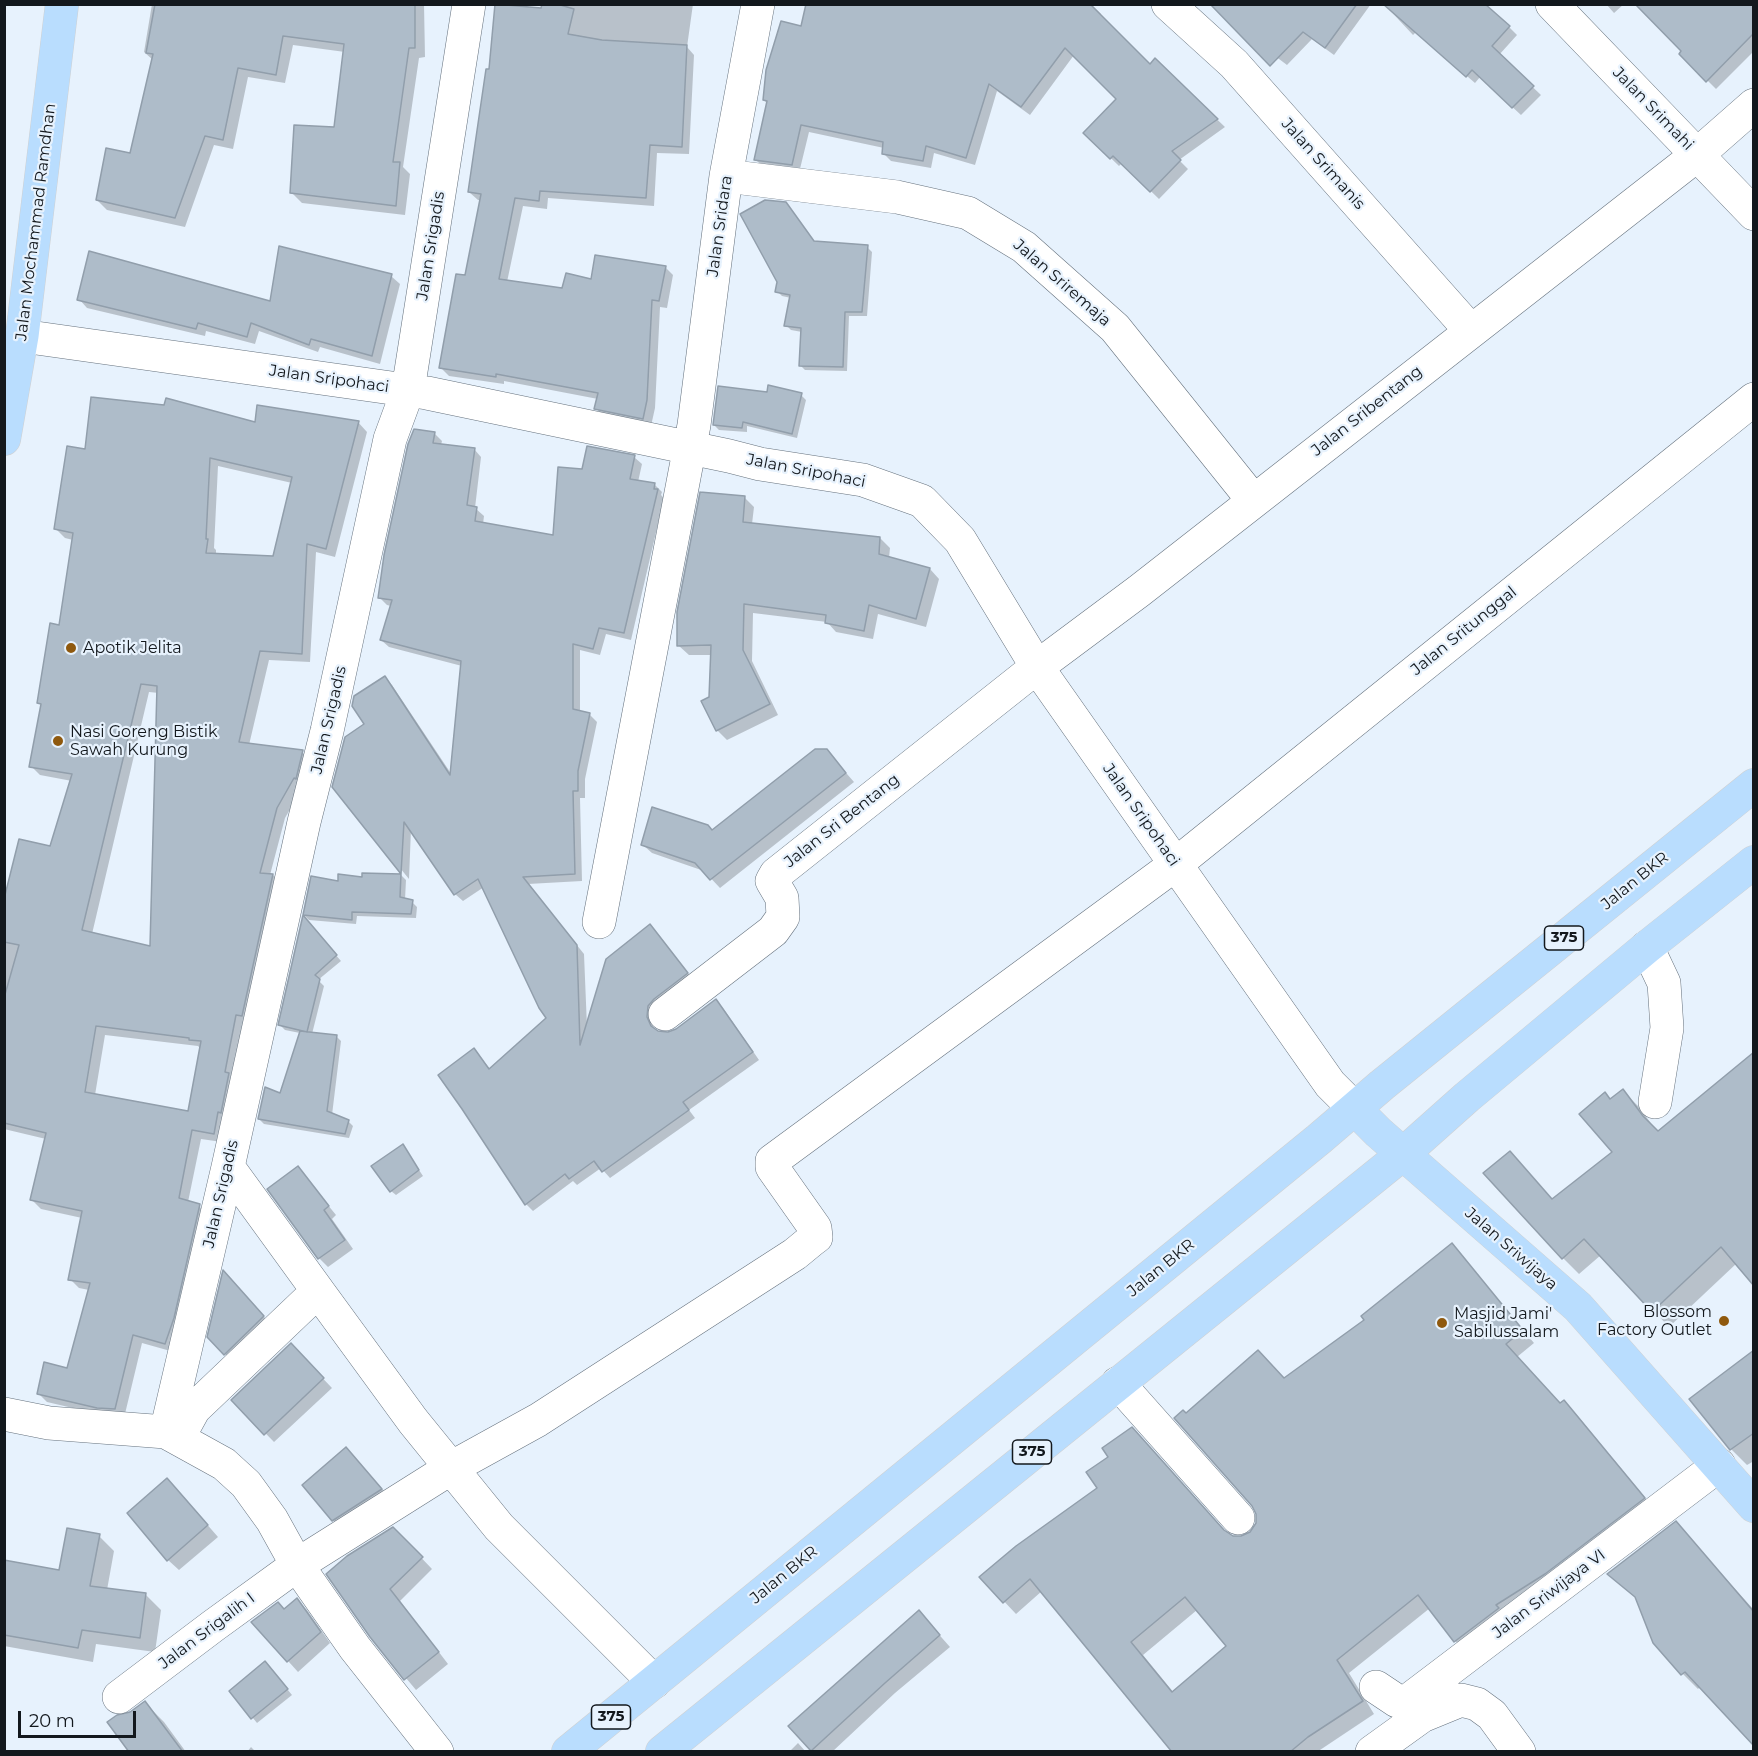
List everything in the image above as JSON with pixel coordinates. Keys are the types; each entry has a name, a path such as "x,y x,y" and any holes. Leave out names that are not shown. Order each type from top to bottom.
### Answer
{"main road":[{"name":"Jalan Mochammad Ramdhan","path":"4,439 22,336 62,4"},
{"name":"Jalan BKR","path":"568,1752 1392,1077 1754,785"},
{"name":"375","path":"662,1752 1403,1154 1467,1097 1647,947 1754,862"},
{"name":"Jalan Sriwijaya","path":"1355,1109 1403,1154 1578,1306 1719,1465 1750,1496"}],"street":[{"name":"Jalan Srigadis","path":"172,1435 228,1167 304,822 327,731 390,439 408,390 469,4"},
{"name":"Jalan Sridara","path":"599,922 694,425 726,176 758,4"},
{"name":"Jalan Srimanis","path":"1168,4 1234,64 1471,331"},
{"name":"Jalan Srimahi","path":"1552,4 1754,214"},
{"name":"Jalan Sribentang","path":"1037,667 1138,591 1697,154 1754,105"},
{"name":"Jalan Sriremaja","path":"726,176 897,197 968,213 1024,247 1115,328 1253,500"},
{"name":"Jalan Sripohaci","path":"22,336 408,390 760,464 862,480 922,501 960,540 1037,667 1330,1084 1355,1109"},
{"name":"Jalan Sritunggal","path":"451,1468 538,1420 795,1254 816,1237 815,1228 772,1167 772,1161 1176,864 1754,399"},
{"name":"Jalan Sri Bentang","path":"665,1014 773,931 783,917 782,898 772,880 776,874 1037,667"},
{"path":"1647,947 1664,983 1667,1028 1655,1102"},
{"path":"228,1167 413,1421 499,1527 654,1682"},
{"path":"172,1435 194,1409 318,1291"},
{"path":"1118,1383 1238,1518"},
{"path":"4,1414 49,1423 172,1435 224,1464 246,1484 272,1520 297,1566 355,1648 436,1752"},
{"name":"Jalan Sriwijaya VI","path":"1376,1687 1397,1701 1409,1700 1719,1465"},
{"name":"Jalan Srigalih I","path":"119,1697 297,1566 451,1468"},
{"path":"1372,1752 1422,1716 1461,1700 1477,1704 1492,1715 1519,1752"}],"building":[{"path":"155,4 415,4 415,48 409,48 393,162 400,162 396,206 290,193 294,125 334,127 344,44 283,36 276,75 238,68 223,140 205,136 175,218 96,200 106,148 130,153 153,54 146,53"},
{"path":"495,4 541,8 542,4 557,4 574,9 568,34 602,40 687,45 682,147 650,145 646,198 540,191 539,201 515,198 499,279 562,288 566,273 591,279 595,255 666,266 659,301 652,300 647,400 643,419 594,409 598,393 496,374 496,377 439,368 456,274 465,275 481,194 468,192 486,69 489,69"},
{"path":"806,4 1090,4 1150,64 1155,58 1218,119 1172,151 1181,160 1150,192 1113,156 1110,159 1083,133 1116,99 1065,48 1021,107 989,84 966,158 926,146 923,161 882,154 883,142 801,125 792,165 754,160 767,101 763,100 766,70 781,21 801,26"},
{"path":"1210,4 1357,4 1325,48 1303,32 1270,66"},
{"path":"1383,4 1485,4 1510,26 1492,46 1534,86 1512,108 1472,70 1466,77"},
{"path":"1635,4 1754,4 1754,33 1706,82 1679,54 1681,51"},
{"path":"765,200 786,202 814,241 868,245 862,312 845,312 843,367 799,366 801,328 784,326 790,295 775,292 777,282 740,214"},
{"path":"279,246 392,274 372,356 311,339 309,345 251,323 247,337 198,323 196,329 77,300 89,251 270,301"},
{"path":"768,385 802,393 792,434 743,422 742,428 713,425 718,386 767,392"},
{"path":"91,397 164,405 166,398 255,422 257,405 359,421 326,549 307,544 302,654 260,651 239,742 303,750 296,779 294,778 277,808 260,873 273,874 242,1016 236,1015 225,1072 229,1073 221,1113 218,1112 214,1134 192,1130 179,1198 200,1204 174,1318 165,1344 133,1335 115,1409 97,1408 37,1394 44,1362 67,1368 90,1283 68,1280 82,1211 30,1200 46,1133 4,1123 4,998 19,945 4,942 4,899 19,839 50,846 72,774 29,767 41,704 37,703 50,623 59,625 73,533 54,529 67,446 85,449","holes":["210,458 292,477 273,556 206,553","141,684 157,686 150,946 82,930","96,1026 201,1041 188,1111 85,1092"]},
{"path":"414,429 435,432 433,443 475,448 467,505 477,507 475,521 553,535 558,467 582,469 587,446 635,455 630,479 655,483 654,489 658,489 624,633 599,628 593,649 573,644 573,709 590,713 578,771 578,791 573,791 575,874 523,877 577,945 580,1045 606,959 650,924 688,973 648,1006 647,1017 651,1026 658,1031 668,1032 676,1029 716,999 753,1052 683,1102 689,1110 602,1172 594,1161 569,1179 565,1174 525,1205 438,1075 474,1048 489,1069 546,1018 539,1008 478,879 454,895 404,822 401,874 332,787 345,737 364,724 352,706 354,696 385,676 450,775 461,661 380,640 392,600 378,598 384,555 408,444"},
{"path":"700,492 745,496 743,522 880,537 879,554 930,568 916,619 869,605 864,631 825,623 826,615 744,604 743,650 770,704 716,731 701,701 709,697 711,645 677,646 677,612"},
{"path":"815,749 827,749 846,773 710,880 695,863 641,845 652,807 708,825 712,830"},
{"path":"362,873 401,874 400,897 413,900 411,914 352,912 352,920 303,915 311,876 338,881 338,874 362,877"},
{"path":"303,915 337,955 315,975 320,979 307,1032 278,1025"},
{"path":"300,1031 337,1035 327,1111 349,1120 345,1134 258,1119 265,1087 280,1093"},
{"path":"1754,1052 1754,1286 1721,1247 1652,1312 1584,1239 1562,1259 1483,1173 1510,1151 1552,1199 1612,1152 1579,1114 1605,1092 1610,1099 1623,1089 1643,1116 1658,1131"},
{"path":"403,1144 419,1170 390,1192 371,1166"},
{"path":"298,1166 329,1206 324,1210 345,1240 318,1259 267,1189"},
{"path":"1452,1243 1523,1330 1506,1344 1560,1403 1564,1400 1645,1498 1545,1574 1496,1605 1499,1608 1454,1642 1418,1595 1337,1660 1363,1701 1308,1737 1290,1752 1172,1752 1030,1579 1003,1603 979,1577 1016,1546 1097,1488 1086,1472 1108,1457 1102,1448 1132,1427 1224,1530 1233,1536 1241,1536 1250,1532 1256,1523 1256,1514 1252,1506 1174,1418 1183,1410 1186,1413 1258,1350 1284,1378 1364,1320 1361,1316","holes":["1185,1597 1226,1646 1172,1692 1131,1642"]},
{"path":"223,1270 264,1316 224,1355 207,1337"},
{"path":"291,1343 324,1378 264,1435 231,1400"},
{"path":"1754,1350 1754,1433 1730,1450 1689,1399"},
{"path":"346,1447 382,1489 332,1521 302,1485"},
{"path":"167,1478 208,1525 167,1561 127,1513"},
{"path":"1676,1521 1754,1612 1754,1746 1685,1672 1681,1675 1653,1643 1635,1597 1607,1574"},
{"path":"393,1527 423,1557 390,1589 439,1652 404,1680 370,1637 326,1574 347,1556"},
{"path":"67,1528 100,1534 90,1586 146,1593 140,1638 82,1630 78,1648 4,1635 4,1560 59,1570"},
{"path":"297,1598 321,1632 287,1662 251,1622 278,1602 284,1609"},
{"path":"919,1610 940,1635 811,1751 788,1726"},
{"path":"265,1661 288,1689 251,1719 229,1691"},
{"path":"145,1701 183,1752 129,1752 107,1722 117,1715 130,1712"}],"place":[{"name":"Apotik Jelita","path":"71,648"},
{"name":"Nasi Goreng Bistik Sawah Kurung","path":"58,741"},
{"name":"Blossom Factory Outlet","path":"1724,1321"},
{"name":"Masjid Jami' Sabilussalam","path":"1442,1323"}]}
